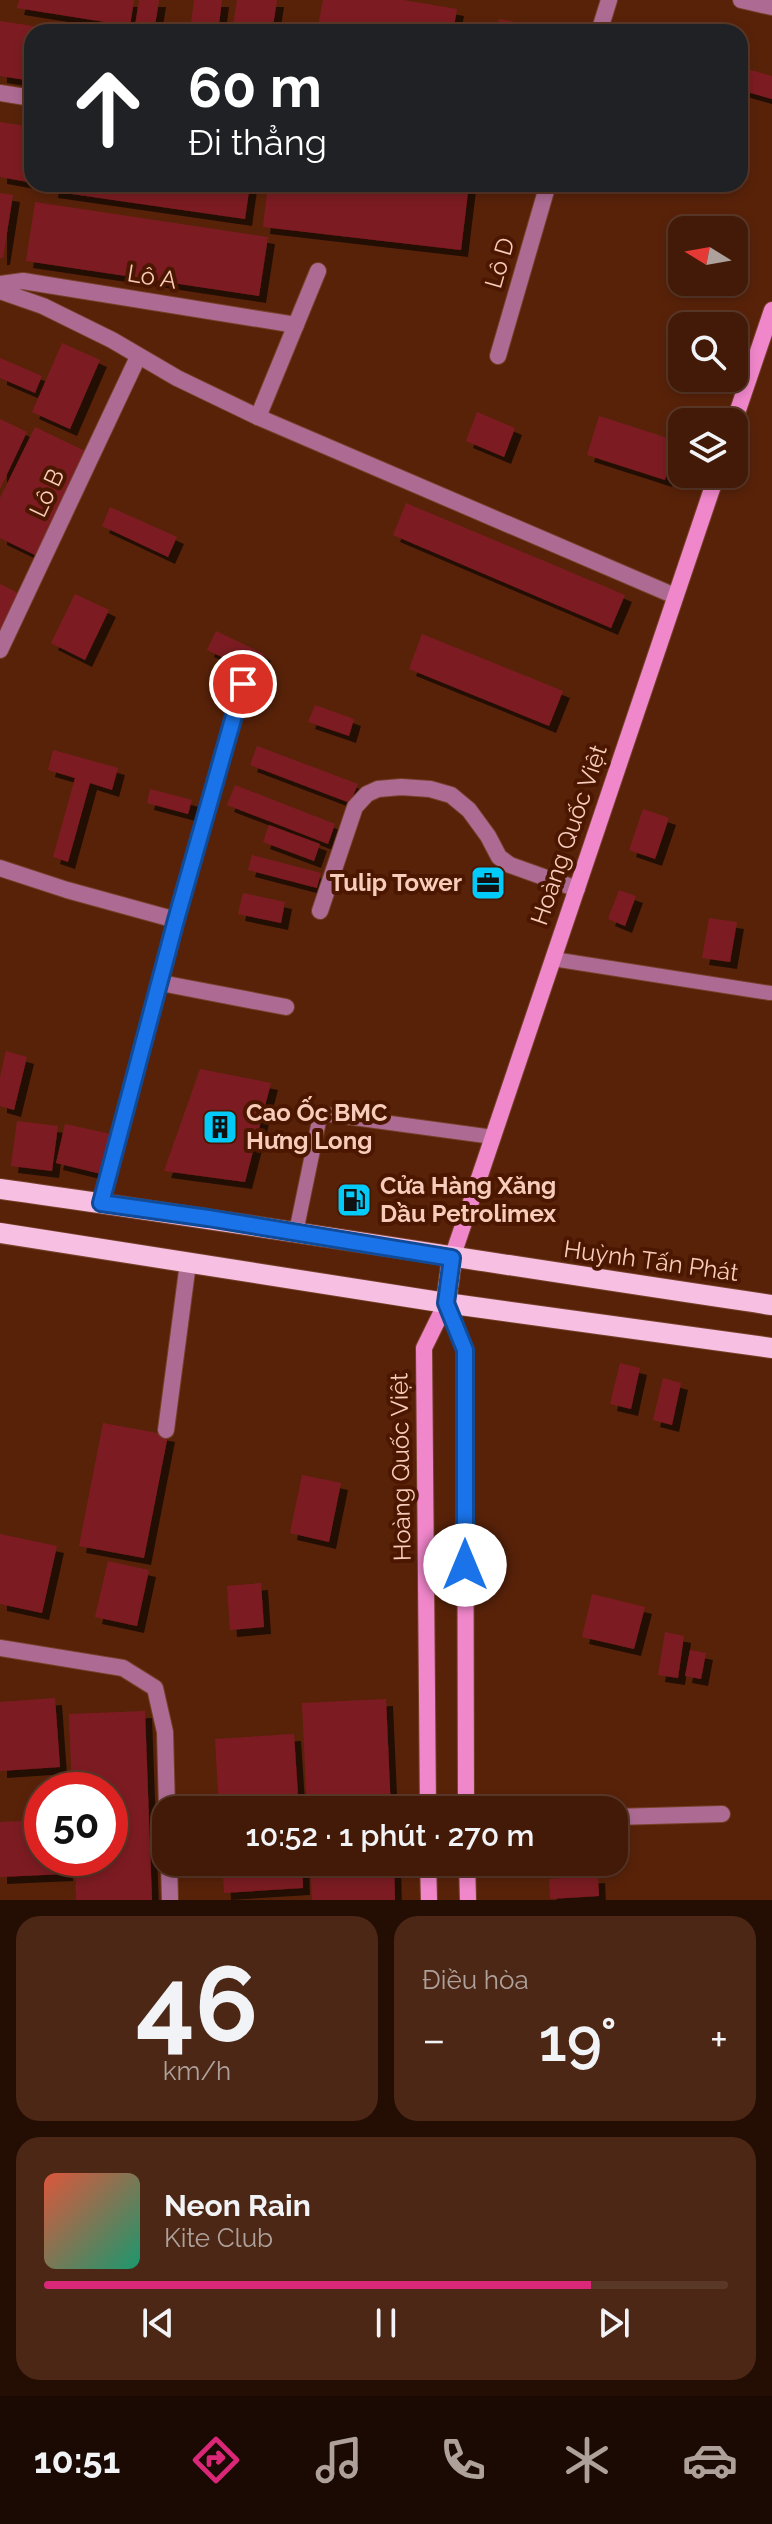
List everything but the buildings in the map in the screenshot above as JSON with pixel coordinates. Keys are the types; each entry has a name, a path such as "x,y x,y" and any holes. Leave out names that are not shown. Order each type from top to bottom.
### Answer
{"main road":[{"path":"739,408 772,310"},
{"name":"Hoàng Quốc Việt","path":"452,1258 712,488"},
{"name":"Huỳnh Tấn Phát","path":"0,1189 772,1305"},
{"path":"0,1233 446,1303 772,1348"},
{"path":"452,1258 446,1303 465,1350 466,1796"},
{"name":"Hoàng Quốc Việt","path":"428,1796 424,1348 446,1303"},
{"path":"428,1876 429,1900"},
{"path":"467,1876 468,1900"}],"street":[{"path":"602,24 609,0"},
{"path":"741,0 772,7"},
{"path":"0,93 24,97"},
{"name":"Lô D","path":"498,356 546,192"},
{"path":"258,417 318,271"},
{"name":"Lô A","path":"0,284 23,281 296,325"},
{"path":"0,291 43,306 258,417 675,596"},
{"name":"Lô B","path":"0,650 138,357"},
{"path":"101,1203 243,684"},
{"path":"320,911 355,807 367,794 378,789 401,787 430,789 451,795 469,810 499,857 510,865 577,889"},
{"path":"0,868 176,920"},
{"path":"161,983 286,1007"},
{"path":"166,1430 188,1263"},
{"path":"0,1648 123,1668 155,1688 165,1732 167,1796"},
{"path":"628,1817 722,1814"},
{"path":"169,1876 170,1900"}],"lane":[{"path":"553,959 770,993"},
{"path":"296,1232 319,1121 324,1114 493,1137"}],"place":[{"name":"Tulip Tower","path":"488,883"},
{"name":"Cao Ốc BMC Hưng Long","path":"220,1127"},
{"name":"Cửa Hàng Xăng Dầu Petrolimex","path":"354,1200"}],"route":[{"path":"243,684 101,1203 452,1258 446,1303 465,1350 465,1565"}]}
